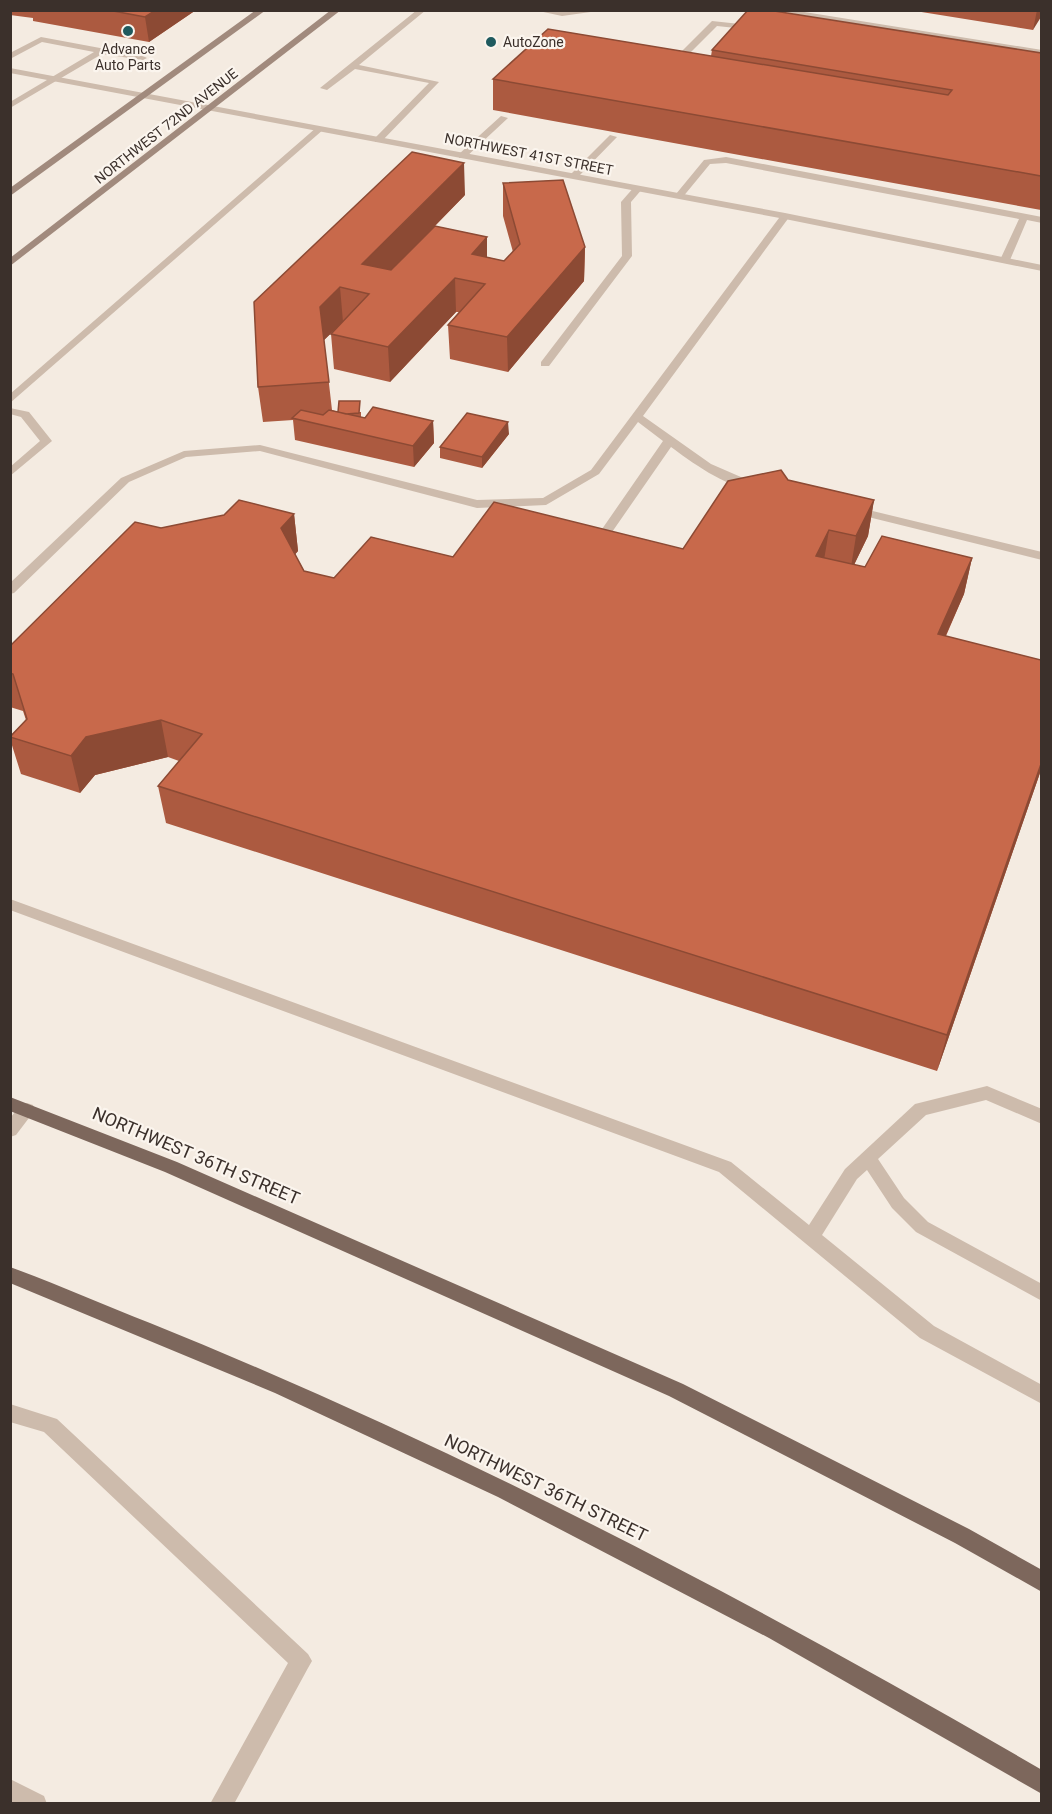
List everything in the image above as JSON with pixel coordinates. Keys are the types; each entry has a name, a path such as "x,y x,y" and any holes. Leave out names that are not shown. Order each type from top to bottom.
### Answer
{"main road":[{"path":"10,193 262,10"},
{"name":"NORTHWEST 72ND AVENUE","path":"10,263 337,10"},
{"name":"NORTHWEST 36TH STREET","path":"19,1107 171,1167 676,1390 962,1536 1041,1582"},
{"name":"NORTHWEST 36TH STREET","path":"10,1275 319,1403 627,1550 926,1714 1041,1783"}],"street":[{"path":"324,88 422,10"},
{"path":"538,10 562,14 602,10"},
{"path":"742,27 753,10"},
{"path":"774,10 1036,54"},
{"path":"819,26 826,19"},
{"path":"668,71 715,23 753,29"},
{"path":"929,44 936,36"},
{"path":"10,57 41,39 143,58"},
{"path":"10,106 101,51"},
{"path":"353,66 435,82 378,140"},
{"name":"NORTHWEST 41ST STREET","path":"10,70 785,216 1041,267"},
{"path":"462,156 504,117"},
{"path":"10,400 320,129"},
{"path":"574,176 613,137"},
{"path":"679,196 707,162 726,160 1041,220"},
{"path":"545,364 627,256 626,202 638,188"},
{"path":"10,590 125,480 184,454 260,448 477,504 546,501 595,472 785,216"},
{"path":"1005,260 1024,217"},
{"path":"10,411 25,414 46,441 10,474"},
{"path":"636,416 695,458 739,483 762,489"},
{"path":"606,532 670,440"},
{"path":"844,508 1041,556"},
{"path":"10,904 725,1167 927,1332 1041,1395"},
{"path":"811,1237 851,1174 921,1109 987,1093 1041,1117"},
{"path":"10,1130 19,1107"},
{"path":"868,1158 898,1203 922,1227 1041,1293"},
{"path":"10,1413 50,1425 301,1661 221,1803"},
{"path":"10,1790 36,1803"}],"building":[{"path":"108,10 156,10 145,17"},
{"path":"748,10 768,10 1041,53 1041,176 493,79 548,29 948,95 952,90 712,50"},
{"path":"412,152 464,163 362,264 391,270 435,226 487,237 472,254 504,261 520,244 503,183 563,180 585,247 507,337 448,325 485,284 455,278 388,347 331,334 369,294 340,287 320,307 329,382 258,387 254,302"},
{"path":"339,401 360,401 359,413 338,412"},
{"path":"373,407 433,421 413,446 292,418 301,410 323,415 329,410 365,418"},
{"path":"467,413 508,422 482,457 440,447"},
{"path":"781,470 788,480 874,500 856,536 829,530 816,556 865,567 882,536 972,558 938,634 1041,660 1041,764 947,1035 158,786 202,734 161,720 86,737 71,756 10,737 27,719 13,674 10,673 10,646 135,522 161,528 224,515 239,500 294,514 281,528 304,571 334,578 371,537 453,557 494,502 683,549 728,481"}],"place":[{"name":"Advance Auto Parts","path":"128,31"},
{"name":"AutoZone","path":"491,42"}]}
